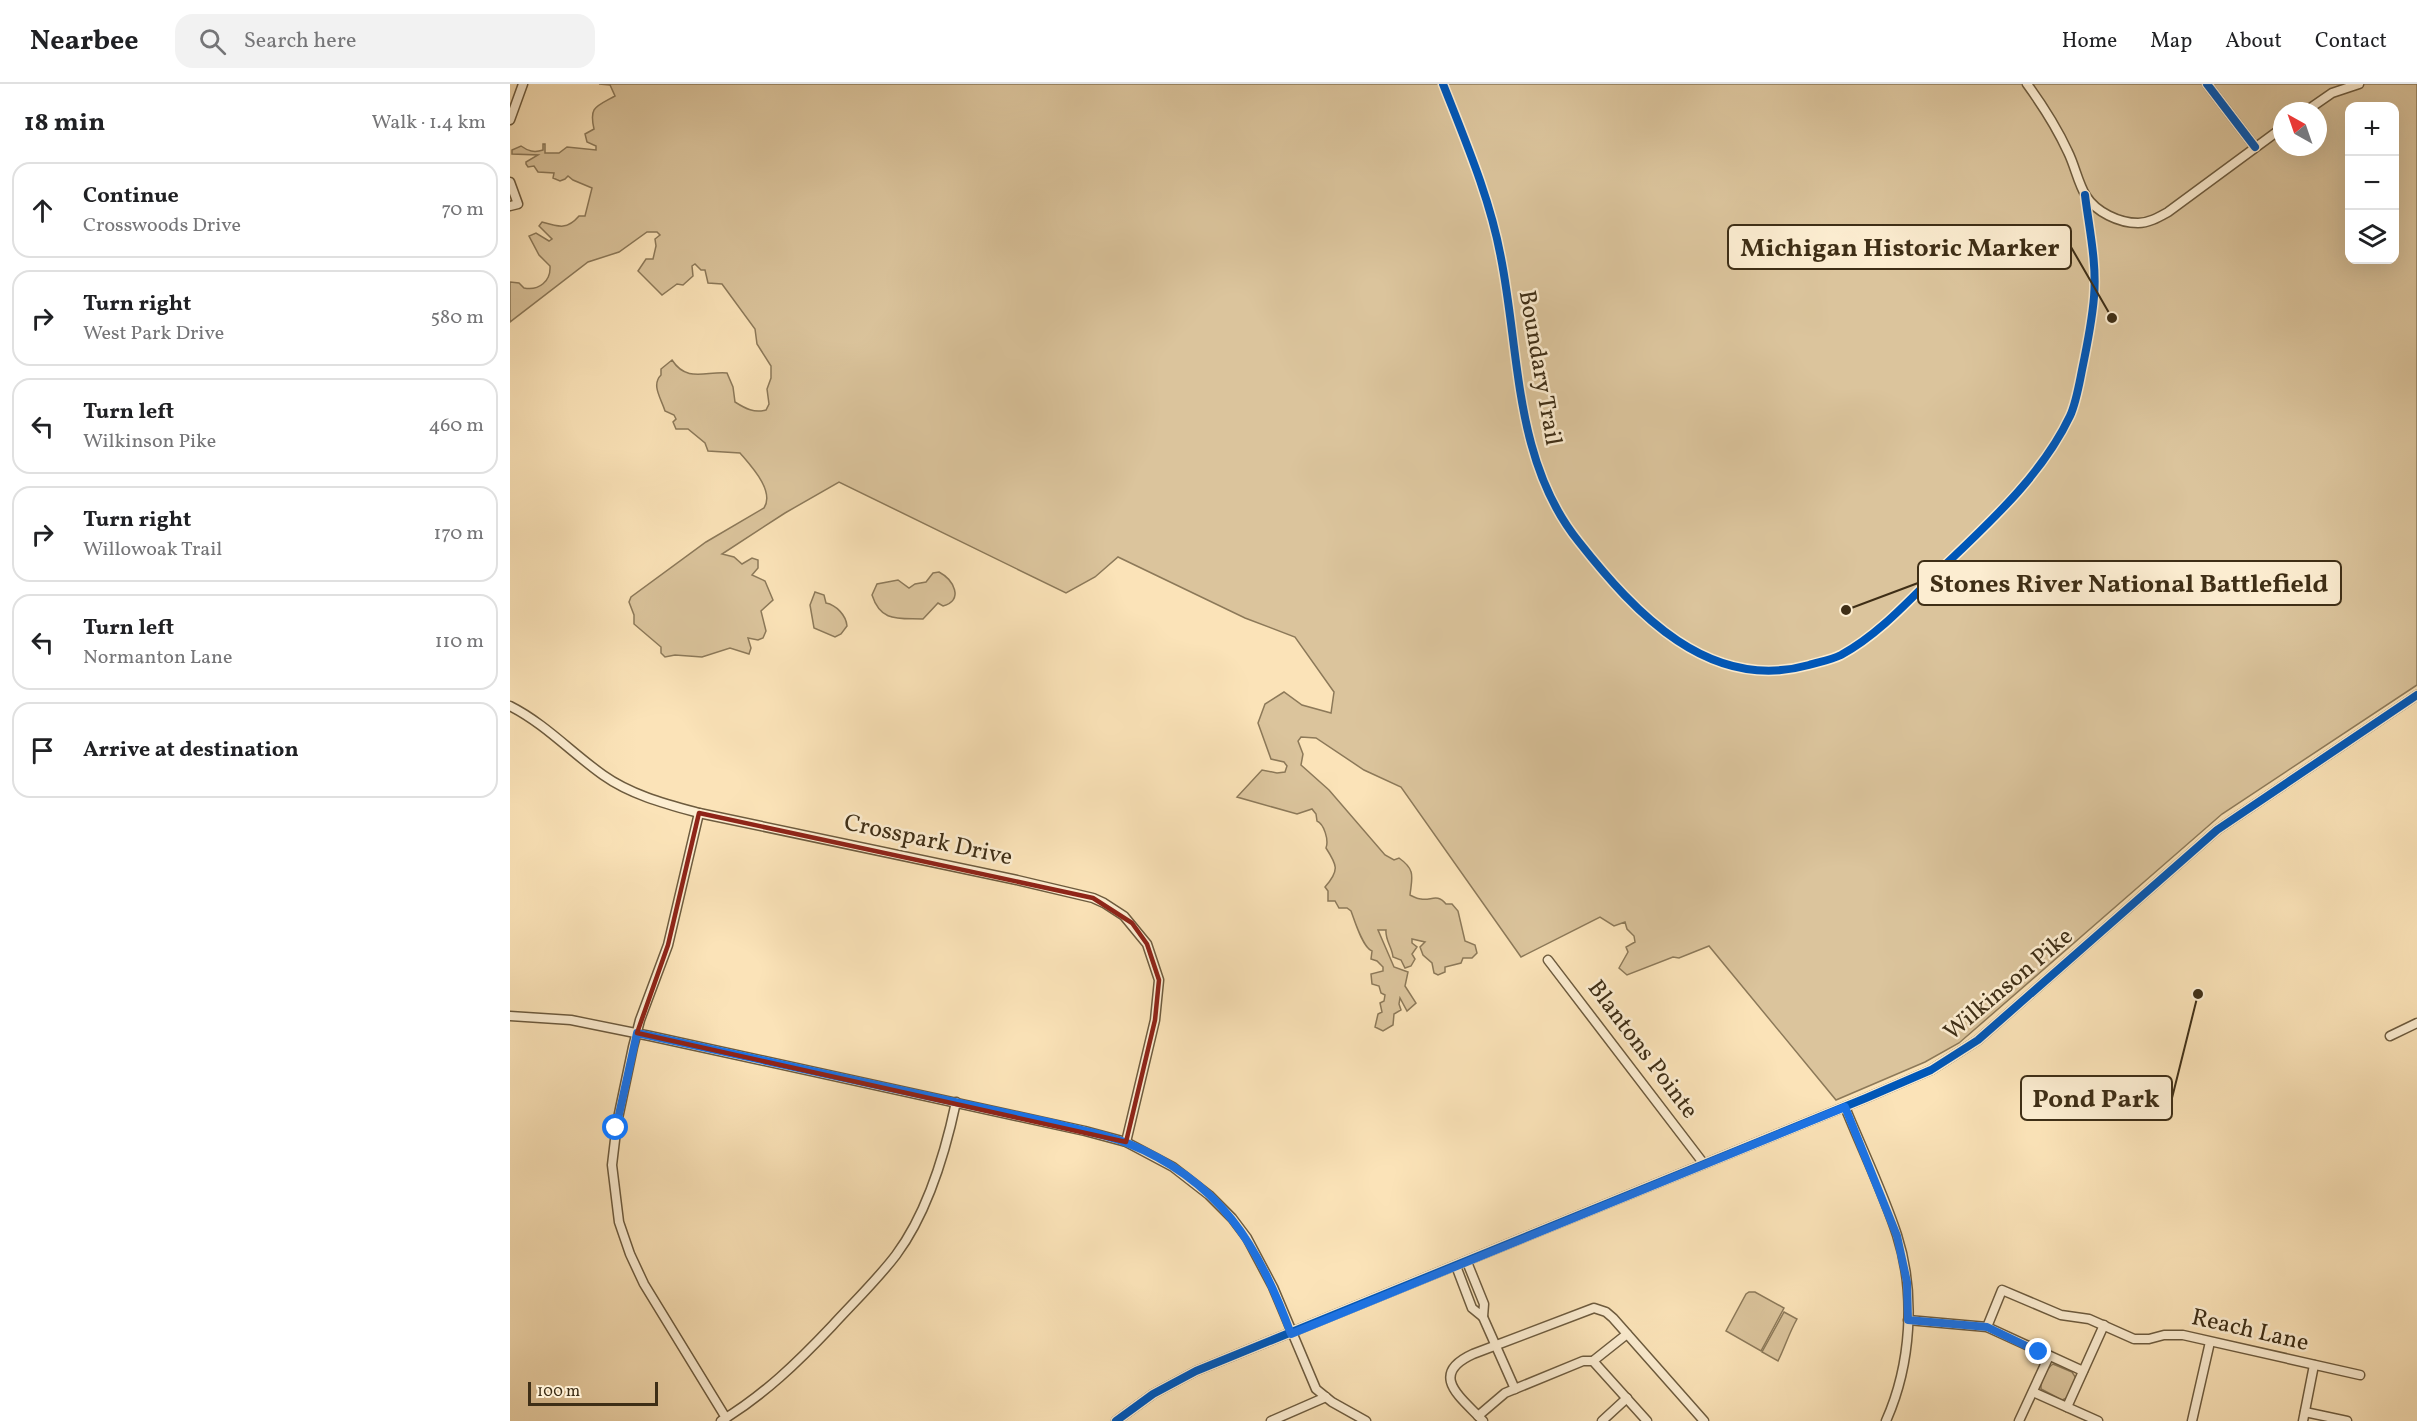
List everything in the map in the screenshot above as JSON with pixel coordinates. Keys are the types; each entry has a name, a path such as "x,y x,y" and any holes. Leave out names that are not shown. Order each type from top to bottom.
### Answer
{"street":[{"path":"510,120 523,84"},
{"path":"2027,84 2055,125 2069,153 2085,195 2095,207 2123,221 2138,223 2153,220 2168,212 2273,134"},
{"path":"2207,84 2254,147"},
{"path":"2318,102 2331,93 2359,84"},
{"path":"510,182 514,206"},
{"name":"Wilkinson Pike","path":"1116,1421 1165,1386 1196,1371 1467,1262 1931,1070 1968,1048 2217,831 2417,695"},
{"name":"Crosspark Drive","path":"510,706 618,785 666,804 1093,898 1124,916 1147,944 1159,980 1155,1020 1125,1142"},
{"path":"699,813 669,945 637,1033 617,1124 612,1165 619,1221 630,1254 644,1284 724,1419 765,1392 786,1373 864,1292 897,1253 916,1221 930,1189 943,1153 956,1102"},
{"name":"Blantons Pointe","path":"1548,960 1704,1164"},
{"path":"510,1016 571,1020 637,1033 956,1102 1125,1142 1185,1175 1232,1218 1260,1261 1273,1287 1316,1389 1366,1421"},
{"path":"2390,1036 2417,1023"},
{"path":"1845,1107 1897,1236 1907,1282 1908,1320 1901,1376 1886,1421"},
{"path":"1467,1262 1484,1304 1483,1317"},
{"path":"1456,1266 1472,1308 1483,1317 1515,1389"},
{"name":"Reach Lane","path":"1987,1327 2002,1290 2061,1314 2089,1319 2134,1339 2141,1340 2173,1334 2360,1375"},
{"path":"1627,1334 1593,1361 1583,1361 1497,1398 1480,1418 1452,1388 1450,1376 1456,1363 1464,1358 1594,1308 1606,1312 1627,1334 1704,1421"},
{"path":"1908,1320 1987,1327 2083,1371"},
{"path":"2067,1407 2104,1325"},
{"path":"2193,1421 2210,1342"},
{"path":"2019,1421 2049,1356"},
{"path":"1593,1361 1647,1421"},
{"path":"2303,1421 2314,1365"},
{"path":"2033,1392 2098,1421"},
{"path":"1271,1421 1326,1397"},
{"path":"1602,1421 1627,1398"},
{"path":"2305,1412 2347,1421"}],"highlighted area":[{"path":"699,813 1093,898 1132,923 1147,944 1159,980 1155,1020 1126,1142 637,1033 668,945"}],"shaded area":[{"path":"599,84 2417,84 2417,685 2222,814 1959,1043 1925,1062 1836,1100 1709,946 1627,975 1619,968 1628,952 1626,947 1635,942 1634,936 1627,929 1625,922 1614,926 1600,917 1521,957 1401,787 1364,770 1316,738 1301,737 1298,741 1303,754 1301,765 1329,790 1385,855 1394,860 1399,858 1408,866 1412,874 1410,895 1420,899 1437,898 1446,904 1452,904 1458,911 1465,941 1475,945 1477,953 1472,958 1463,958 1461,963 1445,967 1445,972 1438,975 1434,973 1432,963 1423,955 1420,947 1425,942 1412,939 1412,943 1417,947 1412,954 1415,959 1411,966 1405,968 1401,960 1393,957 1386,930 1378,930 1394,967 1408,972 1405,986 1416,1003 1407,1011 1400,998 1401,1010 1394,1014 1393,1025 1383,1031 1375,1027 1378,1014 1382,1012 1380,1003 1384,1001 1385,995 1381,993 1379,986 1372,984 1371,974 1383,971 1383,967 1371,959 1372,951 1362,940 1351,911 1347,908 1339,908 1335,901 1328,901 1328,891 1325,887 1333,876 1335,868 1333,859 1326,848 1325,833 1322,825 1317,821 1316,814 1312,809 1297,814 1237,797 1262,770 1285,772 1287,766 1284,762 1271,759 1258,723 1265,704 1284,692 1302,705 1331,713 1334,692 1295,637 1245,618 1118,557 1095,577 1066,593 839,482 785,513 722,554 734,557 742,564 752,558 758,560 758,568 752,575 765,581 773,600 761,611 766,631 763,638 758,640 748,638 751,648 749,654 730,648 702,657 675,655 665,657 661,653 661,647 634,624 634,615 629,602 631,597 706,542 764,508 767,501 760,479 740,453 708,451 705,443 688,429 676,429 673,422 676,419 674,415 665,411 658,392 657,383 661,369 672,360 678,367 690,374 727,373 733,387 735,402 758,411 766,410 769,404 767,389 771,378 771,366 757,344 755,329 722,284 708,283 705,270 701,270 695,264 692,266 693,276 683,285 677,284 662,295 638,271 646,259 653,259 655,239 660,235 657,232 647,232 619,252 588,262 510,322 510,282 519,283 524,288 535,288 543,284 550,271 550,266 539,255 529,236 536,233 549,241 552,239 539,226 542,222 562,226 571,224 579,216 585,216 592,188 568,176 560,181 553,178 554,173 538,172 534,166 528,167 526,162 538,155 512,154 512,150 521,146 531,151 540,151 543,150 543,144 545,144 545,153 559,153 567,147 596,150 596,146 587,142 585,134 594,129 592,116 595,108 615,96 610,85"},
{"path":"939,572 949,580 955,595 949,603 943,606 938,603 923,619 886,615 880,610 872,595 877,584 898,580 909,588 926,582 933,573"},
{"path":"815,592 824,595 826,603 843,614 847,626 841,634 835,637 814,628 810,605"},
{"path":"1749,1292 1755,1292 1784,1308 1761,1351 1726,1331"},
{"path":"1784,1312 1797,1319 1778,1361 1762,1352"},
{"path":"2053,1364 2072,1372 2076,1378 2067,1398 2062,1400 2041,1389 2044,1375"}],"cycle path":[{"name":"Boundary Trail","path":"1443,84 1490,213 1501,258 1523,406 1531,442 1542,477 1558,511 1601,569 1650,620 1678,641 1707,657 1739,668 1773,671 1809,665 1837,657 1869,637 2014,497 2045,458 2058,438 2074,405 2091,324 2094,271 2085,195"},
{"path":"2207,84 2255,147"},
{"path":"1116,1421 1153,1394 1196,1371 1931,1070 1978,1040 2217,830 2417,695"}],"place":[{"name":"Michigan Historic Marker","path":"2112,318"},
{"name":"Stones River National Battlefield","path":"1846,610"},
{"name":"Pond Park","path":"2198,994"}],"route":[{"path":"616,1128 637,1033 1057,1124 1125,1142 1185,1175 1232,1218 1260,1261 1273,1287 1291,1334 1845,1107 1897,1236 1907,1282 1908,1320 1987,1327 2039,1352"}]}
